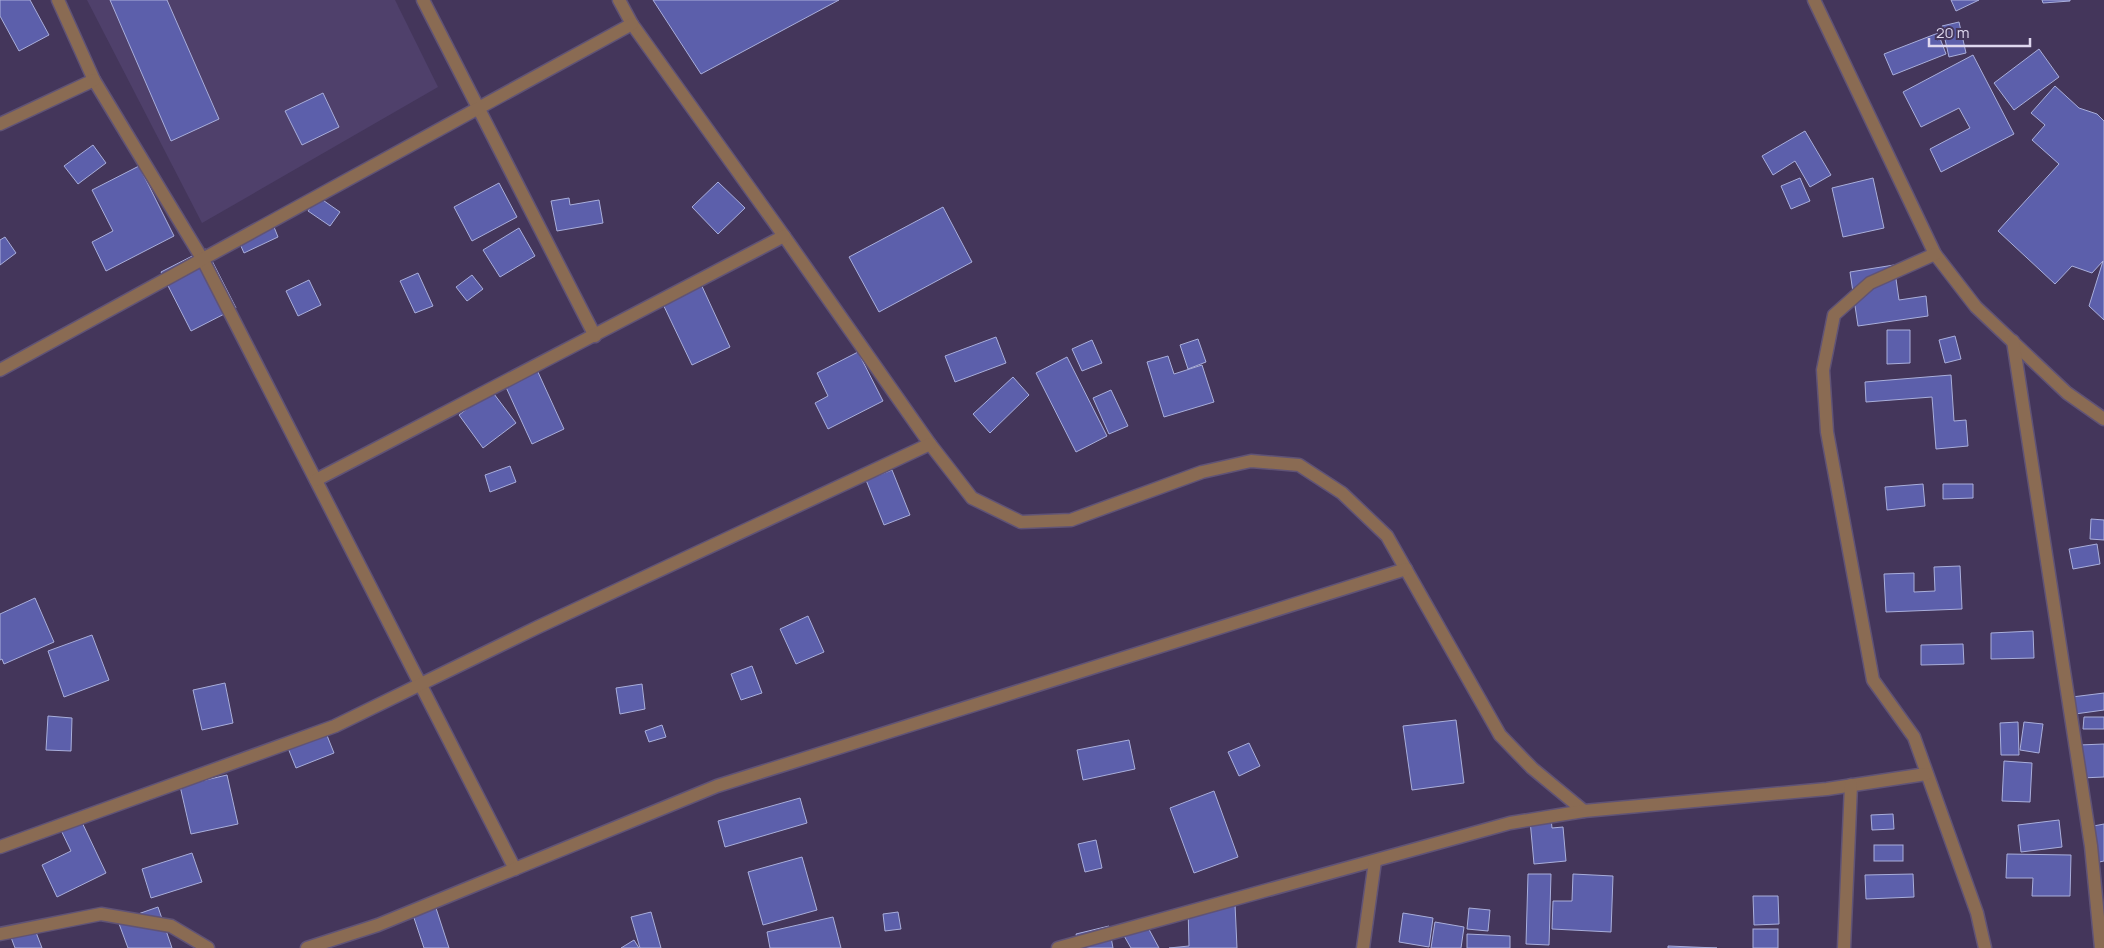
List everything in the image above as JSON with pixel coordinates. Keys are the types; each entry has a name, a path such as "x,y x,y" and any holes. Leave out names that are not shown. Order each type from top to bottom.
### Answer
{"street":[{"path":"58,0 94,80 203,260 422,684 515,869"},
{"path":"423,0 595,336"},
{"path":"618,0 632,24 930,444 972,498 1021,522 1071,520 1202,472 1251,461 1299,465 1342,494 1388,536 1500,735 1532,768 1584,811"},
{"path":"1814,0 1935,254 1976,307 2067,393 2104,419"},
{"path":"0,370 632,24"},
{"path":"0,124 94,80"},
{"path":"316,480 784,236"},
{"path":"1935,254 1870,284 1834,315 1823,370 1827,432 1873,680 1914,737 1977,913 1985,948"},
{"path":"2013,342 2091,846 2101,948"},
{"path":"0,847 336,726 538,626 930,444"},
{"path":"307,948 378,925 717,786 1406,568"},
{"path":"1058,948 1510,823 1584,811 1850,785 1926,774"},
{"path":"1844,948 1850,785"},
{"path":"1363,948 1375,860"},
{"path":"0,934 101,914 171,926 208,948"}],"shaded area":[{"path":"87,0 395,0 438,87 202,223"}],"building":[{"path":"0,0 30,0 49,35 19,51 0,16"},
{"path":"110,0 167,0 219,119 171,141"},
{"path":"653,0 839,0 701,74"},
{"path":"1951,0 1979,0 1956,11"},
{"path":"2042,0 2070,0 2070,1 2043,3"},
{"path":"1959,22 1966,53 1949,57 1942,26"},
{"path":"1938,33 1946,54 1893,75 1884,54"},
{"path":"2039,49 2059,77 2014,110 1994,83"},
{"path":"1973,55 2014,134 1941,172 1930,149 1970,128 1959,108 1921,127 1903,92"},
{"path":"2055,86 2079,108 2097,114 2104,121 2104,320 2089,306 2103,261 2092,273 2072,266 2055,284 1998,231 2059,164 2032,140 2045,125 2031,113"},
{"path":"323,93 339,127 302,145 285,111"},
{"path":"1805,131 1831,175 1810,187 1795,161 1773,175 1762,156"},
{"path":"93,145 106,163 78,184 64,166"},
{"path":"139,166 174,236 106,271 92,242 113,231 92,190"},
{"path":"1800,178 1810,201 1791,209 1781,186"},
{"path":"1873,178 1884,228 1843,237 1832,188"},
{"path":"718,182 745,208 718,234 692,207"},
{"path":"499,183 517,217 472,241 454,207"},
{"path":"317,196 340,212 330,226 308,211"},
{"path":"569,198 570,205 599,200 603,223 557,231 551,201"},
{"path":"943,207 972,262 879,312 849,257"},
{"path":"272,222 278,237 244,253 237,237"},
{"path":"519,228 535,256 500,277 483,250"},
{"path":"5,237 16,253 0,265 0,240"},
{"path":"206,249 236,308 191,331 161,272"},
{"path":"1894,265 1899,300 1926,296 1928,316 1858,326 1850,272"},
{"path":"418,273 433,306 415,313 400,281"},
{"path":"472,275 483,289 467,301 456,287"},
{"path":"309,280 321,305 298,316 286,291"},
{"path":"700,282 730,347 692,365 661,300"},
{"path":"1887,330 1910,330 1910,363 1887,364"},
{"path":"1955,336 1961,359 1945,363 1939,340"},
{"path":"996,337 1006,363 955,382 945,356"},
{"path":"1198,339 1206,362 1188,369 1180,345"},
{"path":"1092,340 1102,363 1082,371 1072,349"},
{"path":"858,352 883,401 828,429 815,403 828,396 817,373"},
{"path":"1168,356 1174,374 1202,365 1214,402 1164,417 1147,362"},
{"path":"1067,357 1107,436 1076,452 1036,373"},
{"path":"537,370 564,429 532,444 505,385"},
{"path":"1951,375 1954,421 1966,420 1968,446 1936,449 1932,397 1866,402 1865,382"},
{"path":"1013,377 1029,395 990,433 973,414"},
{"path":"491,390 516,423 483,448 459,415"},
{"path":"1111,390 1128,426 1109,434 1093,398"},
{"path":"510,466 516,482 490,492 485,475"},
{"path":"892,470 910,515 884,525 866,480"},
{"path":"1923,484 1925,506 1887,510 1885,487"},
{"path":"1943,484 1973,484 1973,498 1943,499"},
{"path":"2091,519 2104,520 2104,540 2090,539"},
{"path":"2097,544 2100,564 2073,569 2069,549"},
{"path":"1960,566 1962,609 1886,612 1884,574 1914,573 1914,592 1935,591 1934,567"},
{"path":"35,598 54,642 4,664 2,659 0,660 0,614"},
{"path":"808,616 824,652 796,664 780,629"},
{"path":"2033,631 2034,658 1991,659 1991,633"},
{"path":"92,635 109,680 64,697 48,651"},
{"path":"1963,644 1964,664 1921,665 1921,645"},
{"path":"752,666 762,693 741,700 731,674"},
{"path":"225,683 233,723 202,730 193,690"},
{"path":"642,684 645,709 620,714 616,688"},
{"path":"2104,693 2104,710 2075,714 2072,697"},
{"path":"48,716 72,718 71,751 46,750"},
{"path":"2084,717 2104,717 2104,729 2083,729"},
{"path":"1456,720 1464,783 1412,790 1403,726"},
{"path":"2018,722 2019,755 2001,755 2000,723"},
{"path":"2024,722 2043,724 2039,753 2020,750"},
{"path":"662,725 666,737 649,742 645,731"},
{"path":"324,728 334,753 296,768 286,743"},
{"path":"1129,740 1135,769 1083,780 1077,750"},
{"path":"1249,743 1260,766 1239,776 1228,752"},
{"path":"2104,744 2104,777 2081,778 2079,745"},
{"path":"2004,761 2032,763 2030,802 2002,801"},
{"path":"227,775 238,824 191,834 180,786"},
{"path":"1214,791 1238,857 1194,873 1170,808"},
{"path":"800,798 807,823 725,847 718,821"},
{"path":"1893,814 1894,829 1872,830 1871,815"},
{"path":"79,816 106,873 57,897 42,865 71,851 59,826"},
{"path":"1551,818 1552,828 1563,827 1566,861 1534,864 1530,820"},
{"path":"2059,820 2062,847 2021,852 2018,825"},
{"path":"2104,824 2104,861 2090,864 2083,828"},
{"path":"1096,840 1102,868 1085,872 1078,844"},
{"path":"1874,845 1903,845 1903,861 1874,861"},
{"path":"192,853 202,882 151,898 142,869"},
{"path":"2007,854 2071,855 2070,896 2032,896 2033,878 2006,878"},
{"path":"802,857 817,910 763,925 748,872"},
{"path":"1528,874 1551,874 1549,945 1526,944"},
{"path":"1573,874 1613,876 1611,932 1552,929 1553,901 1572,901"},
{"path":"1913,874 1914,897 1866,899 1865,875"},
{"path":"1753,896 1778,896 1779,924 1754,925"},
{"path":"1235,904 1237,948 1169,948 1189,946 1188,906"},
{"path":"435,905 449,948 424,948 412,912"},
{"path":"158,907 172,948 128,948 118,921"},
{"path":"1469,908 1490,910 1488,931 1467,929"},
{"path":"651,912 661,948 640,948 631,917"},
{"path":"898,912 901,929 885,931 883,914"},
{"path":"1403,913 1433,918 1429,947 1399,942"},
{"path":"833,917 841,948 770,948 767,932"},
{"path":"32,922 42,948 15,948 9,932"},
{"path":"1145,922 1159,948 1131,948 1123,934"},
{"path":"1435,922 1464,927 1461,948 1431,948"},
{"path":"1109,926 1113,948 1079,948 1076,934"},
{"path":"1753,929 1778,929 1778,948 1753,948"},
{"path":"1467,934 1510,936 1510,948 1467,948"},
{"path":"634,940 639,948 621,948"},
{"path":"1668,946 1717,948 1668,948"}]}
